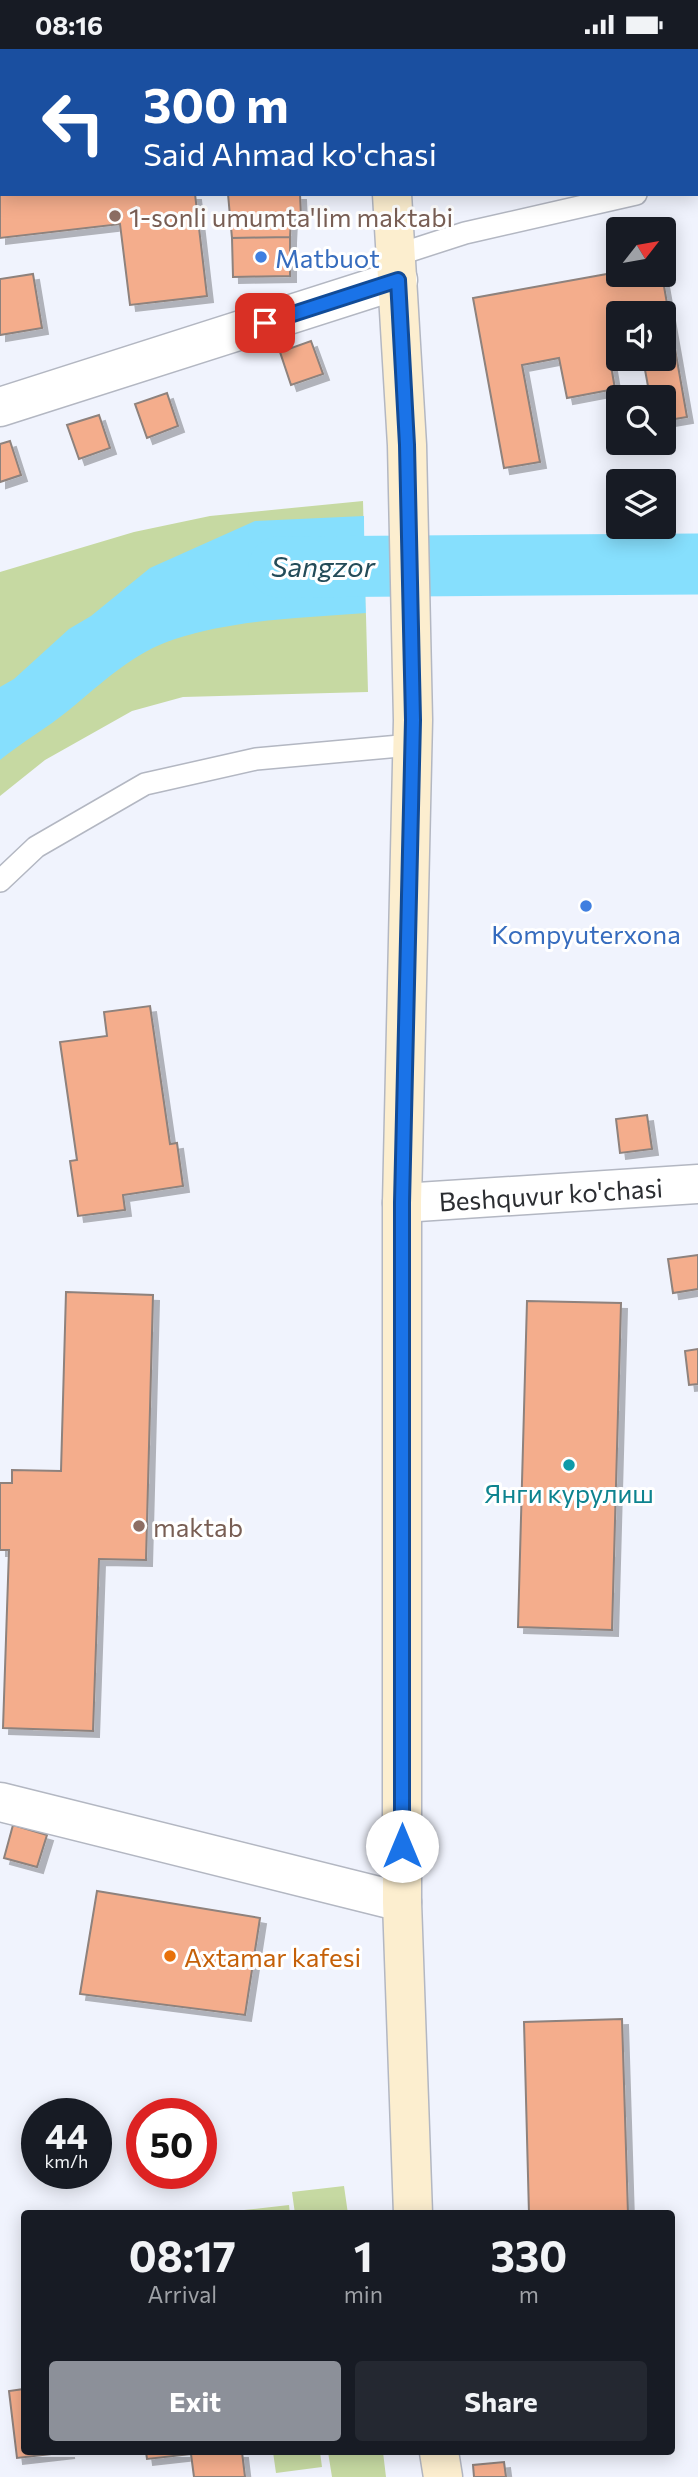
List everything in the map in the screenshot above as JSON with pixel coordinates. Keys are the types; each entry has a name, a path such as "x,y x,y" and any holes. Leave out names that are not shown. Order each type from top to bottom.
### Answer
{"main road":[{"path":"392,196 407,445 412,732 402,1203 402,1902 413,2210"},
{"path":"439,2455 443,2477"}],"street":[{"path":"0,407 397,267"},
{"name":"Beshquvur ko'chasi","path":"402,1203 698,1184"},
{"path":"0,1802 402,1902"}],"lane":[{"path":"397,267 465,233 627,196"},
{"path":"0,881 36,847 145,784 256,759 412,732"}],"green space":[{"path":"363,501 368,692 183,697 132,711 45,760 0,796 0,572 134,532 210,516"},
{"path":"344,2186 347,2210 294,2210 292,2192"},
{"path":"289,2205 290,2210 244,2210"},
{"path":"273,2455 320,2455 322,2467 276,2473"},
{"path":"328,2455 383,2455 386,2477 332,2477"}],"water":[{"path":"364,516 366,613 246,623 198,632 160,645 119,669 61,717 0,760 0,687 14,679 69,629 91,616 150,568 255,521"}],"pier":[{"path":"364,513 367,516 369,613 366,617"}],"building":[{"path":"0,196 195,196 207,296 130,305 120,224 0,238"},
{"path":"228,196 300,196 301,217 291,217 290,237 232,238"},
{"name":"Matbuot","path":"290,237 290,276 233,277 232,238"},
{"path":"33,274 42,328 0,335 0,279"},
{"path":"606,274 606,287 664,287 667,301 606,301 606,371 612,371 614,385 606,385 606,391 567,398 559,358 522,365 540,462 504,468 473,298"},
{"path":"311,341 323,374 291,385 280,352"},
{"path":"676,355 687,417 676,419 676,385 648,385 645,371 676,371"},
{"path":"167,393 178,426 147,438 135,404"},
{"path":"99,415 110,448 79,459 67,425"},
{"path":"10,441 21,475 0,482 0,444"},
{"path":"150,1006 170,1144 177,1143 183,1186 123,1195 125,1210 78,1216 70,1161 77,1160 60,1042 107,1036 104,1012"},
{"path":"647,1115 652,1149 620,1153 616,1119"},
{"path":"698,1255 698,1289 673,1293 668,1259"},
{"path":"66,1292 153,1295 146,1560 99,1559 93,1731 3,1728 9,1550 0,1550 0,1483 12,1483 12,1470 61,1471"},
{"name":"Янги курулиш","path":"527,1301 621,1303 612,1630 518,1627"},
{"path":"698,1349 698,1384 689,1385 685,1351"},
{"path":"13,1825 47,1835 37,1867 4,1858"},
{"name":"Axtamar kafesi","path":"97,1891 260,1918 245,2015 80,1994"},
{"path":"622,2019 628,2210 529,2210 524,2022"},
{"path":"21,2389 21,2455 43,2455 17,2458 9,2391"},
{"path":"146,2455 182,2455 147,2459"},
{"path":"191,2455 242,2455 245,2477 194,2477"},
{"path":"504,2462 506,2477 474,2477 473,2465"}],"waterway":[{"name":"Sangzor","path":"279,567 698,564"}],"place":[{"name":"1-sonli umumta'lim maktabi","path":"115,216"},
{"name":"Matbuot","path":"261,257"},
{"name":"Kompyuterxona","path":"586,906"},
{"name":"Янги курулиш","path":"569,1465"},
{"name":"maktab","path":"139,1526"},
{"name":"Axtamar kafesi","path":"170,1956"}],"route":[{"path":"265,323 398,280 407,445 413,720 402,1203 402,1846"}]}
